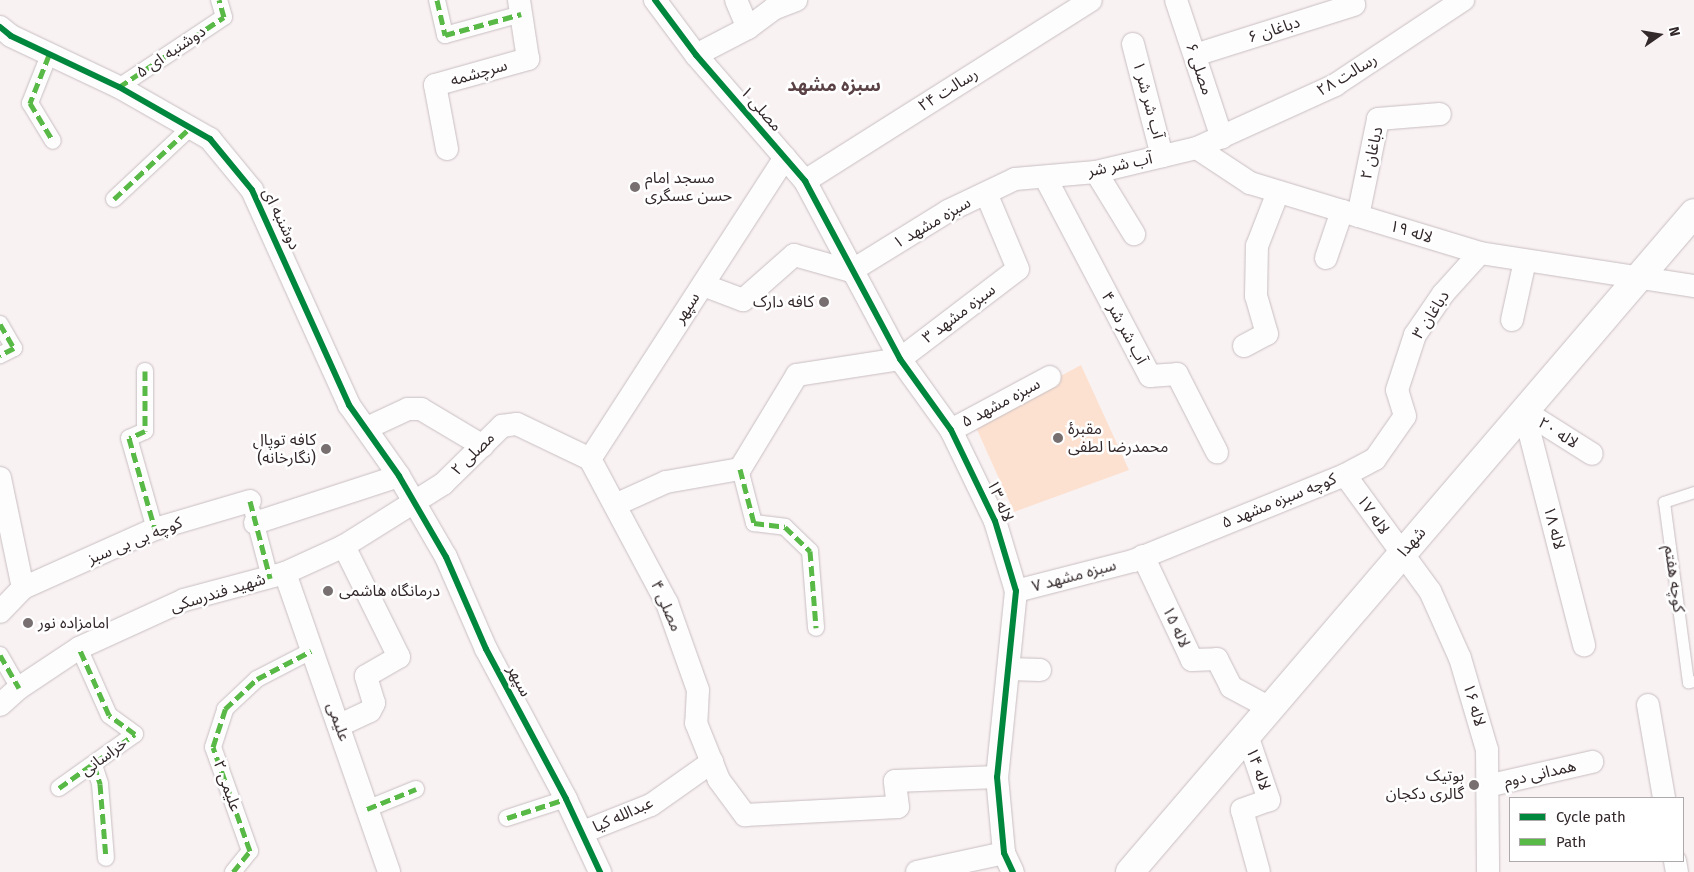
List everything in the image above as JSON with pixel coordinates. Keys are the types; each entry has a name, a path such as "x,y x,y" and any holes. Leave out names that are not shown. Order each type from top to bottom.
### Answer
{"main road":[{"name":"شهدا","path":"1130,872 1694,213"}],"street":[{"name":"۵ دوشنبه ای","path":"119,88 224,16 219,0"},
{"path":"437,0 445,35 520,7"},
{"name":"۱ مصلی","path":"656,0 696,55 805,181"},
{"path":"736,0 748,28"},
{"path":"696,55 748,28 773,9 796,0"},
{"name":"۲۴ رسالت","path":"805,181 1091,0"},
{"name":"۶ مصلی","path":"1176,0 1222,138"},
{"name":"۲۸ رسالت","path":"1222,138 1335,85 1463,0"},
{"name":"۶ دباغان","path":"1195,55 1354,5"},
{"name":"سرچشمه","path":"447,149 435,86 528,59 520,7"},
{"name":"دوشنبه ای","path":"0,27 49,55 119,88 210,139 252,190 349,405 367,428 414,501"},
{"name":"۱ آب شر شر","path":"1133,44 1162,156"},
{"path":"49,55 30,103 53,141"},
{"name":"۲ دباغان","path":"1350,214 1378,119 1440,114"},
{"path":"114,199 190,128"},
{"name":"آب شر شر","path":"1015,180 1096,172 1197,148 1222,138"},
{"name":"۱۹ لاله","path":"1197,148 1250,183 1480,253 1637,279 1694,286"},
{"name":"سپهر","path":"590,458 784,158"},
{"path":"1096,172 1134,234"},
{"name":"۴ آب شر شر","path":"1045,177 1150,376 1177,374 1217,452"},
{"name":"۱ سبزه مشهد","path":"851,271 948,211 1015,180"},
{"name":"لاله ۱۳","path":"805,181 851,271 900,359 952,430 995,521 1016,591 997,777 1009,863"},
{"path":"1244,346 1267,334 1256,296 1257,246 1278,192"},
{"name":"۳ سبزه مشهد","path":"900,359 1018,269 986,193"},
{"path":"1326,258 1350,214"},
{"name":"۳ دباغان","path":"1405,416 1397,390 1415,335 1443,294 1480,253"},
{"path":"702,285 743,300 794,254 851,271"},
{"path":"1512,320 1525,260"},
{"path":"0,324 14,348 0,355"},
{"path":"816,628 810,551 784,527 754,524 740,469 798,375 900,359"},
{"path":"145,371 145,431 129,438 155,529"},
{"name":"۵ سبزه مشهد","path":"952,430 1050,377"},
{"path":"367,428 408,409 421,409 483,446"},
{"name":"۲۰ لاله","path":"1524,411 1592,454"},
{"name":"لاله ۱۸","path":"1524,411 1584,645"},
{"name":"کوچه سبزه مشهد ۵","path":"1138,558 1345,475 1375,459 1405,416"},
{"name":"۲ مصلی","path":"414,501 443,484 502,426 517,424 590,458"},
{"name":"۴ مصلی","path":"590,458 667,603 698,690 696,723 719,780 745,815 898,807 895,781 997,777"},
{"path":"615,505 666,482 740,469"},
{"name":"۱۷ لاله","path":"1345,475 1401,555"},
{"name":"کوچه بی بی سبز","path":"23,588 155,529 253,512 399,476"},
{"path":"0,478 23,588 0,612"},
{"name":"سپهر","path":"414,501 446,557 486,649 583,832 600,872"},
{"name":"شهید فندرسکی","path":"0,705 19,688 78,648 184,600 278,576 344,546 414,501"},
{"path":"253,512 278,576"},
{"path":"340,725 370,711 374,703 366,676 399,657 344,546"},
{"name":"لاله ۱۶","path":"1401,555 1430,591 1460,658 1487,750 1488,872"},
{"name":"۷ سبزه مشهد","path":"1016,591 1138,558"},
{"name":"۱۵ لاله","path":"1138,558 1192,660 1217,659 1231,687 1270,708"},
{"name":"علیمی","path":"278,576 340,725 389,872"},
{"name":"خراسانی","path":"59,788 94,765 135,734 109,715 78,648"},
{"name":"۲ علیمی","path":"233,872 250,851 213,747 225,709 257,678 311,652"},
{"path":"0,655 19,688"},
{"path":"1009,669 1040,670"},
{"path":"1648,705 1664,797"},
{"name":"۱۴ لاله","path":"1247,735 1269,800 1242,810 1259,872"},
{"name":"عبدالله کیا","path":"583,832 651,805 712,762"},
{"name":"همدانی دوم","path":"1487,786 1592,762"},
{"path":"94,765 100,784 106,858"},
{"path":"368,809 416,789"},
{"path":"507,818 566,799"},
{"path":"917,872 1009,863"},
{"path":"1685,872 1694,867"}],"lane":[{"name":"کوچه هفتم","path":"1694,492 1664,502 1688,682 1694,681"}],"shaded area":[{"path":"1081,365 1129,470 1014,512 974,423"}],"marked path":[{"path":"119,87 224,17 219,0"},
{"path":"437,0 445,35 521,14"},
{"path":"49,55 30,103 53,141"},
{"path":"114,199 190,128"},
{"path":"0,324 14,348 0,355"},
{"path":"145,371 145,431 129,438 155,529"},
{"path":"740,469 754,523 785,527 810,551 816,628"},
{"path":"250,501 270,578"},
{"path":"59,788 135,734 109,715 79,648"},
{"path":"233,872 250,851 213,747 225,709 257,679 311,651"},
{"path":"0,655 19,688"},
{"path":"94,765 100,784 106,858"},
{"path":"367,809 416,789"},
{"path":"507,818 566,799"}],"cycle path":[{"path":"655,0 696,55 805,181 900,359 951,430 995,521 1016,591 997,777 1004,853 1013,872"},
{"path":"0,27 11,36 119,87 210,139 252,190 349,405 399,476 446,557 486,649 566,799 600,872"}],"place":[{"name":"مسجد امام حسن عسگری","path":"635,187"},
{"name":"کافه دارک","path":"824,302"},
{"name":"مقبرهٔ محمدرضا لطفی","path":"1058,438"},
{"name":"کافه توپال (نگارخانه)","path":"326,449"},
{"name":"درمانگاه هاشمی","path":"328,591"},
{"name":"امامزاده نور","path":"28,623"},
{"name":"بوتیک گالری دکجان","path":"1474,785"}],"district":[{"name":"سبزه مشهد","path":"834,85"}]}
